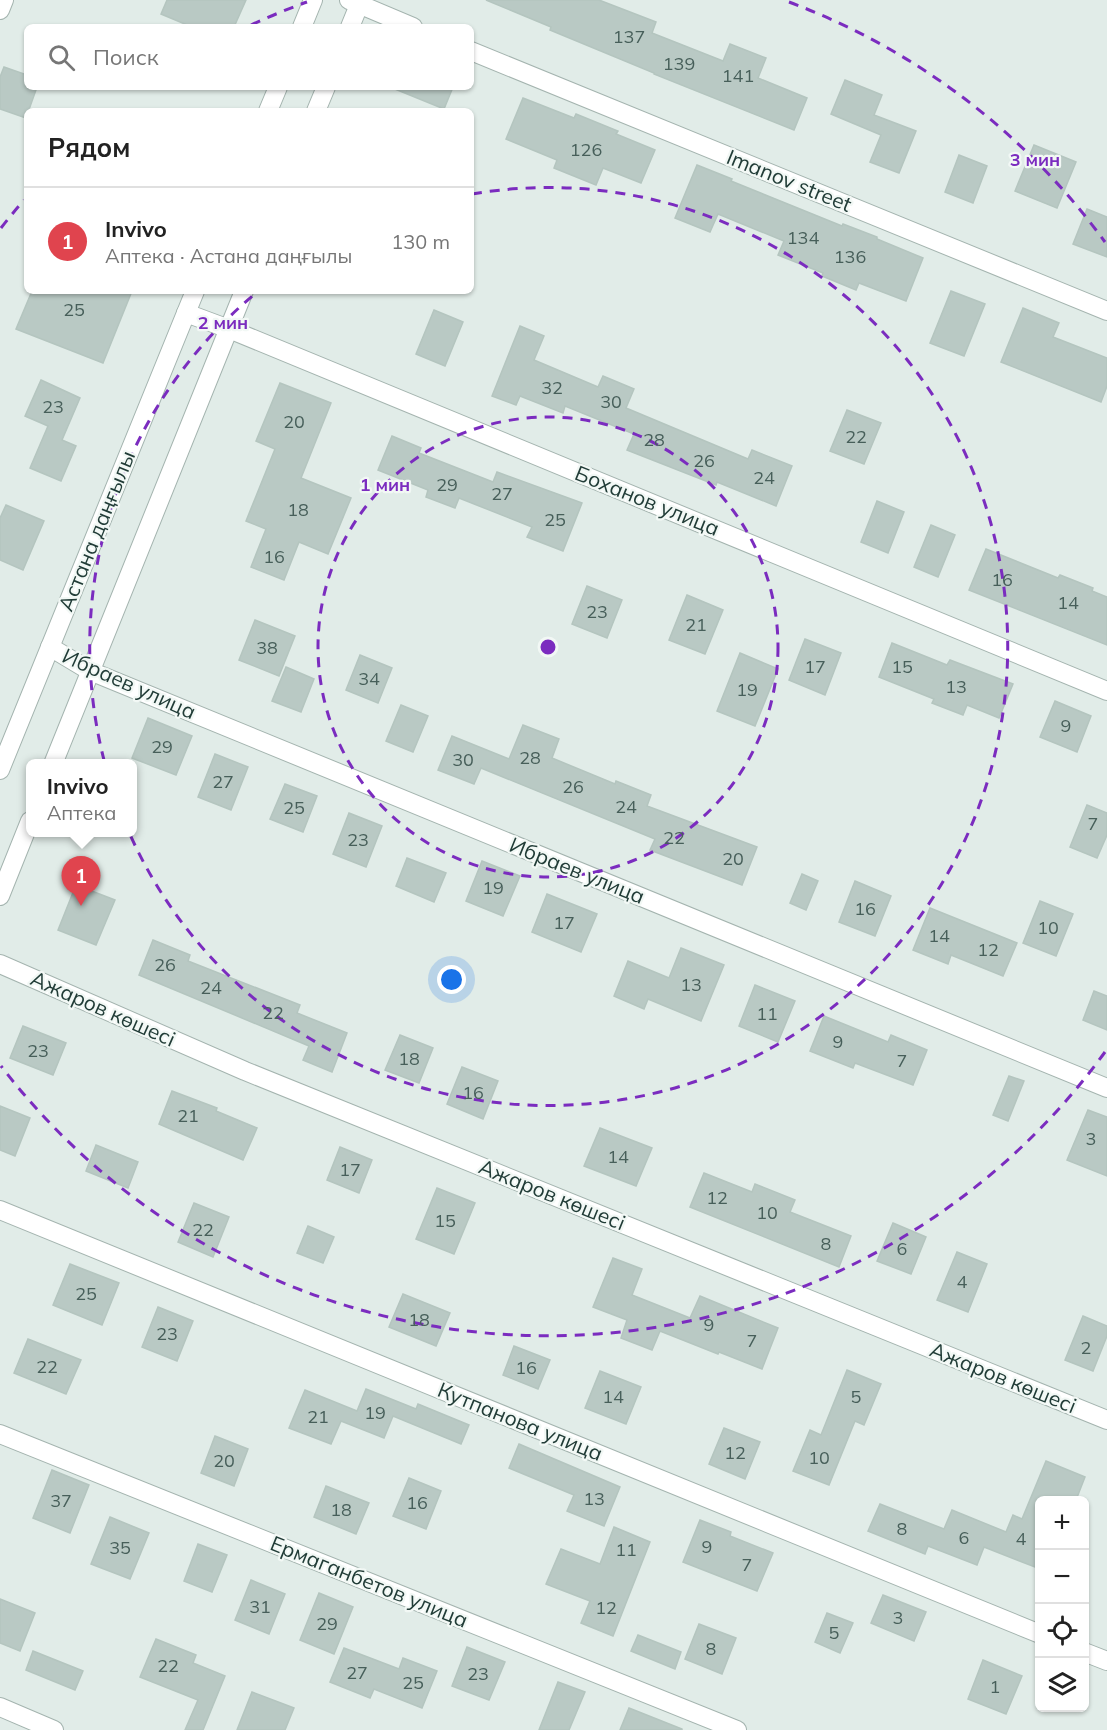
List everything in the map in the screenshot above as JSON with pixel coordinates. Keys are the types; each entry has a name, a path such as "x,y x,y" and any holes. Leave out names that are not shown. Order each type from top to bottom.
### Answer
{"street":[{"path":"0,10 4,0"},
{"path":"303,24 313,0"},
{"path":"351,24 356,2 406,24"},
{"name":"Imanov street","path":"474,52 1107,311"},
{"path":"269,108 277,90"},
{"path":"317,108 325,90"},
{"name":"Астана даңғылы","path":"0,770 194,294"},
{"path":"55,759 243,294"},
{"name":"Боханов улица","path":"186,313 1107,691"},
{"name":"Ибраев улица","path":"50,647 90,671 1107,1088"},
{"path":"0,896 26,831"},
{"name":"Ажаров көшесі","path":"0,964 245,1071 1107,1420"},
{"name":"Кутпанова улица","path":"0,1210 1035,1632"},
{"name":"Ермаганбетов улица","path":"0,1434 738,1730"},
{"path":"1089,1654 1107,1661"},
{"path":"0,1707 54,1730"}],"building":[{"path":"167,0 246,0 235,24 185,24 161,14"},
{"path":"486,0 599,0 656,22 652,33 723,61 730,44 766,58 758,78 807,98 794,130 654,74"},
{"path":"4,67 24,74 24,90 36,90 30,108 24,108 24,117 0,109 0,77"},
{"path":"845,80 882,95 874,115 916,131 899,173 870,162 881,135 831,114"},
{"path":"397,90 452,90 444,108"},
{"path":"523,98 574,118 576,114 618,131 616,134 655,150 641,183 603,168 596,185 554,168 557,160 506,139"},
{"path":"1034,145 1076,162 1057,208 1015,191"},
{"path":"959,155 987,166 973,203 945,192"},
{"path":"697,165 842,226 843,224 877,237 877,239 923,258 906,301 859,283 856,290 822,276 823,273 778,255 784,241 718,214 710,232 675,218"},
{"path":"1087,209 1107,217 1107,257 1073,244"},
{"path":"951,291 985,304 964,356 930,343"},
{"path":"31,294 131,294 103,363 16,329"},
{"path":"1023,308 1059,323 1053,337 1107,358 1107,386 1101,402 1001,362"},
{"path":"434,310 463,322 445,366 416,354"},
{"path":"520,326 544,336 534,360 598,387 603,376 634,389 626,408 748,459 752,450 792,466 776,506 627,450 634,434 565,406 563,413 520,396 516,405 492,396"},
{"path":"41,380 80,398 62,440 76,446 61,481 30,468 48,426 25,416"},
{"path":"280,383 331,403 301,478 351,498 328,554 299,542 284,580 251,567 266,529 246,521 275,449 256,441"},
{"path":"847,410 881,423 864,464 830,451"},
{"path":"392,436 421,448 419,453 493,482 497,472 582,503 563,551 527,537 532,527 459,498 455,508 426,497 428,490 378,470"},
{"path":"877,501 904,512 888,553 861,542"},
{"path":"6,505 44,521 23,570 0,560 0,518"},
{"path":"931,525 955,535 938,577 914,567"},
{"path":"986,549 1058,578 1060,575 1093,588 1092,591 1107,597 1107,645 969,590"},
{"path":"587,586 622,600 607,638 572,624"},
{"path":"687,595 723,610 705,654 669,640"},
{"path":"255,620 295,636 279,676 239,660"},
{"path":"805,639 841,653 825,695 789,680"},
{"path":"892,643 947,665 950,660 1013,684 999,718 967,705 963,715 932,703 934,699 879,677"},
{"path":"740,653 778,669 755,726 717,711"},
{"path":"360,655 392,668 378,703 346,690"},
{"path":"286,667 314,679 301,712 272,701"},
{"path":"1055,701 1091,716 1077,752 1040,737"},
{"path":"401,705 428,716 413,752 386,741"},
{"path":"148,718 192,736 176,775 132,758"},
{"path":"523,725 559,739 552,758 615,784 616,781 651,795 647,806 757,847 742,885 650,850 655,839 481,768 474,784 438,770 452,736 509,759"},
{"path":"215,754 248,767 231,810 198,797"},
{"path":"285,784 317,796 303,832 270,819"},
{"path":"1087,805 1107,813 1107,835 1097,858 1070,847"},
{"path":"349,813 382,826 366,867 333,854"},
{"path":"407,858 446,873 434,902 396,886"},
{"path":"482,861 520,876 503,916 466,901"},
{"path":"802,874 818,881 806,910 790,903"},
{"path":"855,881 891,896 875,936 839,922"},
{"path":"76,885 115,900 96,945 58,930"},
{"path":"547,894 597,914 581,952 532,932"},
{"path":"1040,901 1073,914 1056,956 1023,943"},
{"path":"930,908 1017,943 1003,976 951,955 948,964 913,950"},
{"path":"153,940 190,955 188,961 300,1005 297,1013 347,1033 332,1072 303,1060 309,1046 139,975"},
{"path":"681,948 724,965 701,1021 648,999 644,1009 614,996 628,961 669,978"},
{"path":"755,985 795,1001 778,1042 739,1026"},
{"path":"1094,991 1107,996 1107,1030 1083,1020"},
{"path":"824,1016 888,1042 891,1035 927,1050 913,1085 855,1063 853,1068 810,1051"},
{"path":"23,1026 66,1043 53,1075 10,1058"},
{"path":"400,1035 433,1048 419,1083 385,1070"},
{"path":"462,1067 498,1081 483,1119 447,1104"},
{"path":"1009,1076 1024,1081 1008,1121 993,1115"},
{"path":"172,1091 217,1108 216,1111 257,1128 243,1160 159,1124"},
{"path":"0,1106 30,1118 15,1156 0,1150"},
{"path":"1088,1110 1107,1117 1107,1176 1067,1160"},
{"path":"600,1128 652,1148 636,1186 584,1166"},
{"path":"96,1145 138,1162 128,1188 86,1171"},
{"path":"340,1147 372,1160 359,1193 327,1180"},
{"path":"704,1173 752,1192 755,1184 795,1200 790,1212 851,1236 839,1267 690,1207"},
{"path":"437,1188 475,1203 454,1254 416,1239"},
{"path":"194,1203 229,1217 213,1257 178,1242"},
{"path":"893,1223 926,1237 911,1274 877,1261"},
{"path":"308,1226 334,1237 323,1263 297,1253"},
{"path":"957,1252 987,1264 968,1312 937,1300"},
{"path":"613,1258 642,1269 632,1295 690,1318 700,1296 778,1328 762,1369 660,1331 652,1350 621,1338 627,1320 593,1307"},
{"path":"70,1264 119,1283 102,1325 53,1305"},
{"path":"403,1294 450,1313 436,1346 389,1327"},
{"path":"158,1307 193,1321 177,1361 142,1347"},
{"path":"1083,1316 1107,1326 1107,1336 1093,1371 1065,1360"},
{"path":"28,1339 81,1360 66,1394 14,1373"},
{"path":"514,1346 550,1360 538,1389 503,1375"},
{"path":"847,1370 881,1384 864,1425 855,1421 829,1485 793,1471 810,1430 821,1435"},
{"path":"600,1371 641,1387 626,1424 585,1408"},
{"path":"366,1389 416,1409 418,1404 469,1425 461,1444 393,1416 384,1438 341,1421 331,1444 289,1428 305,1390 357,1411"},
{"path":"724,1428 760,1442 745,1479 709,1464"},
{"path":"215,1436 248,1449 234,1486 201,1473"},
{"path":"519,1444 620,1487 604,1526 567,1511 574,1495 509,1468"},
{"path":"1046,1461 1085,1477 1078,1496 1035,1496 1035,1567 984,1547 977,1565 928,1546 925,1554 868,1531 880,1504 944,1529 952,1510 1006,1532 1013,1515 1022,1519"},
{"path":"52,1470 89,1485 70,1533 33,1518"},
{"path":"409,1478 441,1491 426,1529 393,1516"},
{"path":"326,1486 369,1503 356,1534 314,1517"},
{"path":"110,1517 149,1533 130,1579 91,1564"},
{"path":"700,1520 731,1532 730,1536 773,1553 757,1591 683,1562"},
{"path":"614,1527 650,1542 613,1636 581,1623 590,1601 546,1584 561,1549 600,1564"},
{"path":"198,1544 227,1555 212,1592 184,1581"},
{"path":"251,1580 285,1594 269,1634 235,1620"},
{"path":"319,1593 353,1607 334,1654 300,1640"},
{"path":"883,1595 926,1612 914,1641 871,1623"},
{"path":"0,1599 35,1613 20,1651 0,1643"},
{"path":"827,1613 853,1623 840,1653 815,1642"},
{"path":"699,1624 736,1638 722,1674 685,1659"},
{"path":"638,1635 681,1652 675,1669 631,1651"},
{"path":"156,1639 196,1655 193,1663 225,1676 203,1730 185,1730 198,1700 140,1677"},
{"path":"467,1647 505,1662 489,1700 452,1686"},
{"path":"344,1648 399,1669 403,1658 437,1671 422,1708 374,1689 370,1698 330,1682"},
{"path":"33,1651 83,1671 75,1690 26,1670"},
{"path":"983,1660 1022,1676 1006,1714 968,1699"},
{"path":"558,1682 585,1692 569,1730 539,1730"},
{"path":"252,1692 294,1708 285,1730 237,1730"},
{"path":"629,1708 682,1729 682,1730 620,1730"}],"place":[{"name":"Invivo","path":"81,906"}]}
